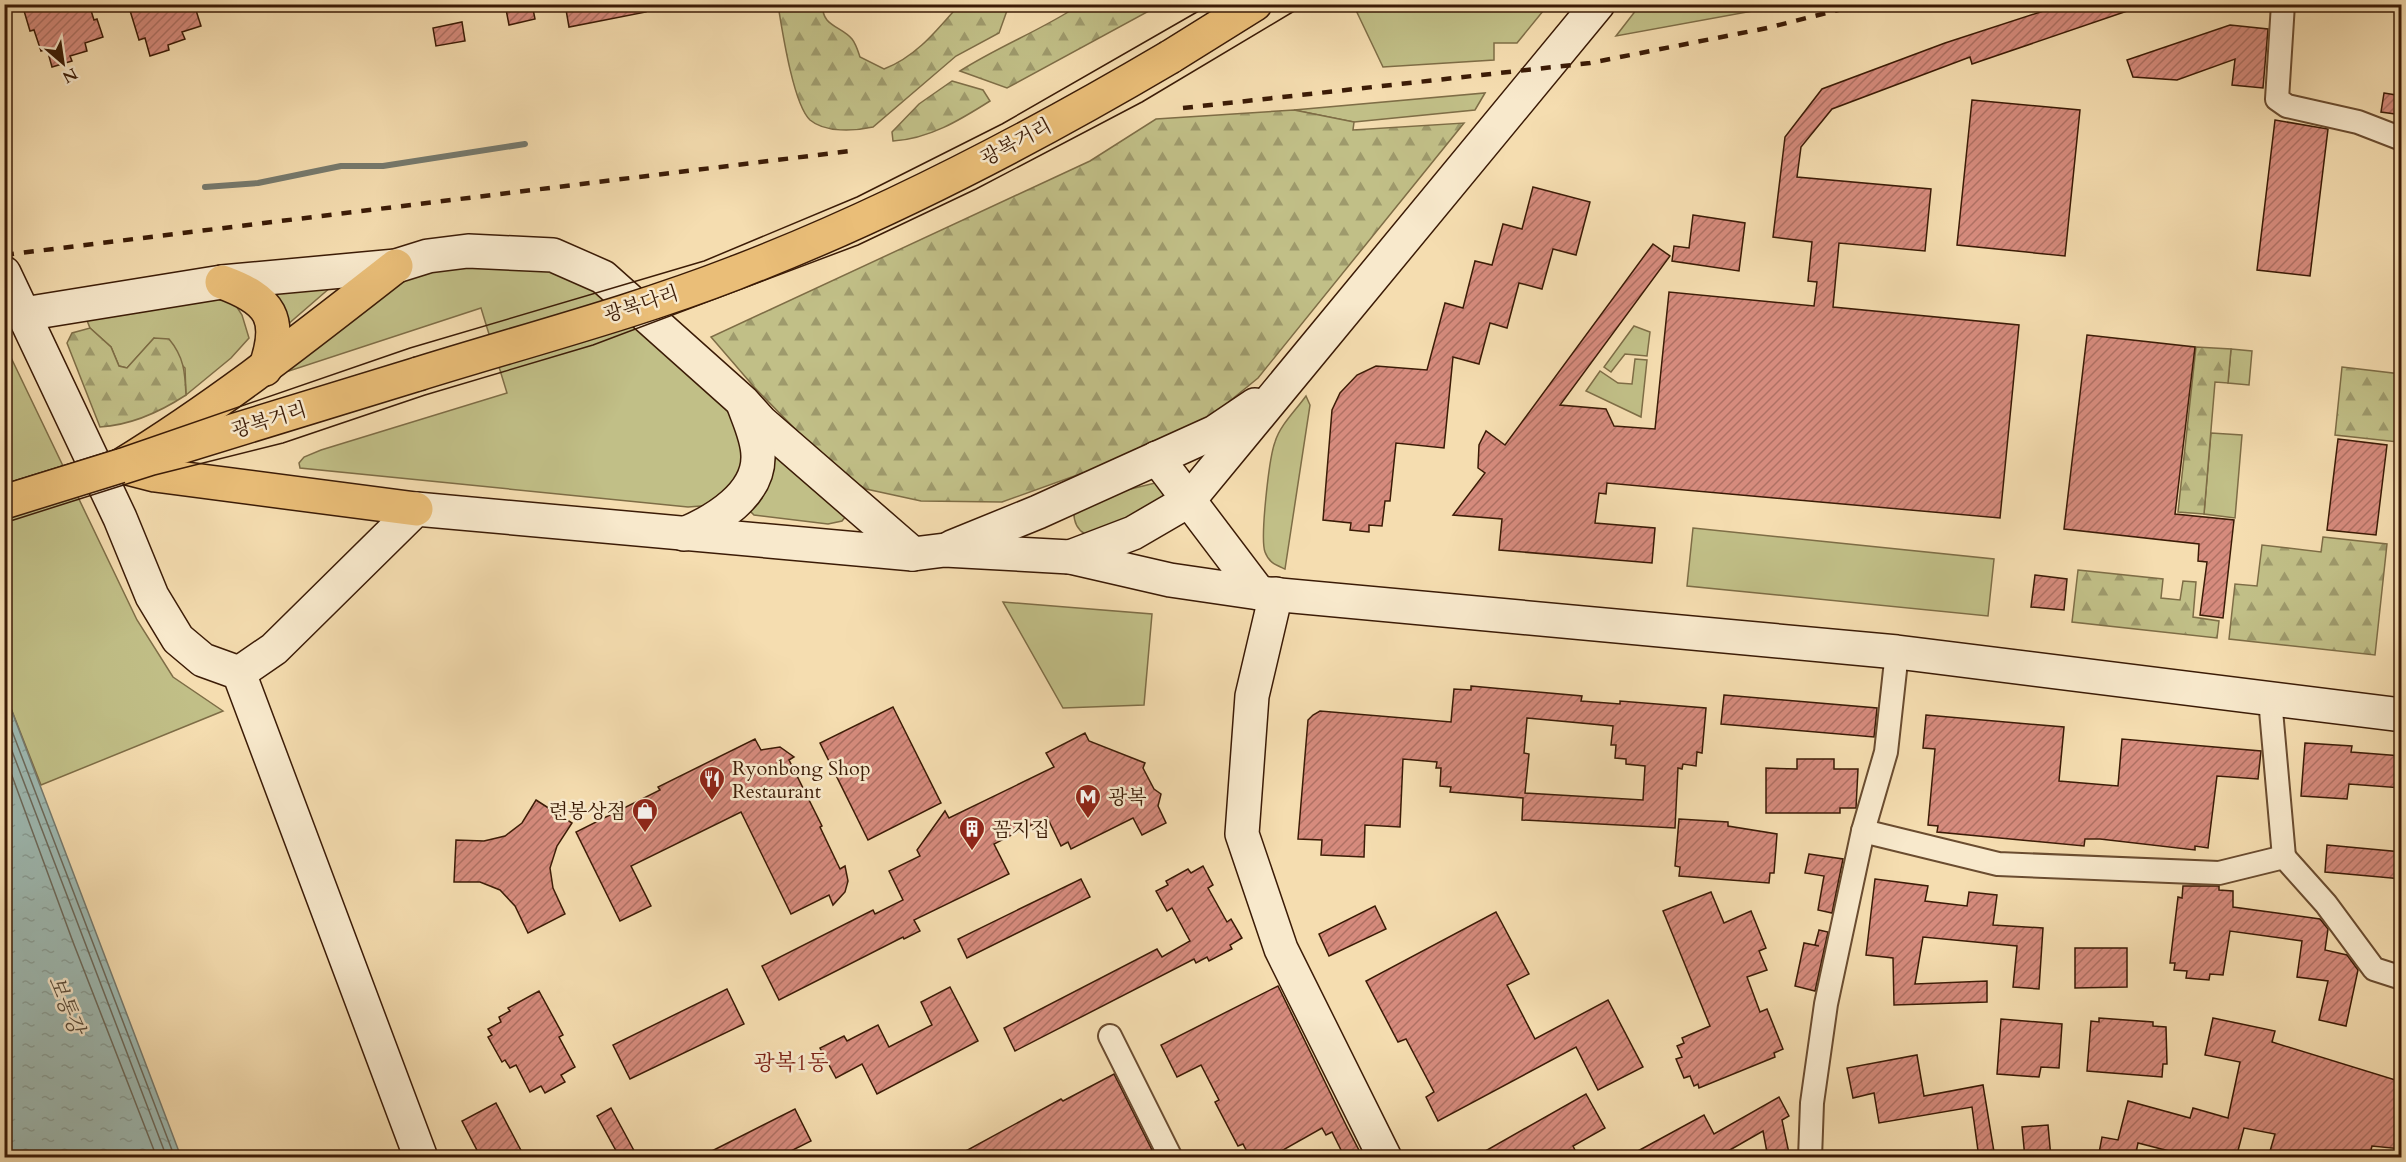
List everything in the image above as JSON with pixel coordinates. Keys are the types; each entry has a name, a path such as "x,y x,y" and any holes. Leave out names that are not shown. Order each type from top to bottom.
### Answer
{"highway":[{"name":"광복거리","path":"859,220 1006,148 1097,100 1255,4"},
{"name":"광복다리","path":"418,374 734,273 859,220"},
{"path":"4,502 120,466 190,423 265,369 396,266"},
{"path":"222,282 252,293 264,306 272,322 273,346 265,369"},
{"name":"광복거리","path":"120,466 418,374"},
{"path":"120,466 154,475 416,509"}],"main road":[{"path":"1070,557 1133,533 1188,501 1598,4"},
{"path":"24,314 222,282 396,266 428,256 468,250 552,255 603,277 743,402 761,422 929,552"},
{"path":"4,273 120,518 152,596 178,639 203,660 239,673 421,1158"},
{"path":"929,552 1038,512 1215,432 1282,388"},
{"path":"684,534 703,526 741,498 755,475 759,457 755,434 743,402"},
{"path":"1157,458 1188,501 1267,594 1252,696 1242,834 1281,949 1385,1158"},
{"path":"239,673 274,649 416,509 684,534 929,552 1070,557 1170,580 1267,594 1897,652 2402,715"},
{"path":"1038,512 1070,557"}],"street":[{"path":"2283,4 2277,99 2287,106 2358,122 2402,139"},
{"path":"1810,1158 1812,1103 1826,1004 1863,831 1886,752 1897,652"},
{"path":"2270,699 2284,857 2326,904 2374,969 2402,978"},
{"path":"1863,831 1998,864 2219,873 2284,857"},
{"path":"1110,1036 1171,1158"}],"green space":[{"path":"1081,4 1160,5 1007,88 960,71 1051,22"},
{"path":"1353,4 1548,5 1517,43 1494,43 1494,60 1383,67"},
{"path":"1640,4 1786,5 1616,36"},
{"path":"778,5 823,5 823,12 828,22 852,39 860,57 884,69 896,64 916,50 959,5 1009,5 999,33 956,56 873,127 849,130 832,129 816,124 804,111 793,83"},
{"path":"952,81 983,90 990,101 932,132 919,137 893,141 892,132 919,104"},
{"path":"1485,93 1475,110 1354,122 1294,110"},
{"path":"1294,110 1354,122 1353,130 1464,123 1258,378 1209,418 1144,451 1002,502 921,501 866,489 838,473 755,388 711,337 1090,161 1156,119"},
{"path":"503,258 583,280 739,413 747,467 714,505 688,507 300,468 299,463 304,457 321,450 507,393 481,308 289,371 283,370 412,274"},
{"path":"331,287 287,325 268,290"},
{"path":"229,295 242,315 249,338 231,358 186,395 185,368 154,338 127,368 119,366 111,347 90,328 86,318"},
{"path":"1634,326 1650,332 1647,356 1625,354 1611,372 1604,367"},
{"path":"90,328 111,347 119,366 127,368 154,338 169,339 183,365 186,395 145,417 123,424 100,427 67,343 72,333"},
{"path":"4,343 137,620 173,677 223,711 41,785 5,693"},
{"path":"2196,347 2231,349 2228,383 2215,382 2204,514 2178,512"},
{"path":"2231,349 2252,351 2249,385 2228,383"},
{"path":"1635,359 1647,360 1641,417 1586,391 1600,371 1618,383 1632,384"},
{"path":"2342,367 2401,374 2398,442 2335,435"},
{"path":"1306,396 1310,405 1285,569 1271,561 1265,552 1264,515 1268,480 1277,436"},
{"path":"2211,433 2242,435 2235,518 2204,514"},
{"path":"777,451 846,516 842,521 828,524 754,515 750,511 772,472"},
{"path":"1155,483 1163,485 1166,501 1129,521 1085,534 1077,526 1074,519 1074,508 1082,501"},
{"path":"1693,528 1994,559 1988,616 1687,586"},
{"path":"2323,537 2387,544 2375,655 2229,639 2235,584 2257,586 2262,545 2321,552"},
{"path":"2078,570 2163,579 2161,598 2180,600 2183,581 2196,582 2193,617 2219,621 2217,638 2072,622"},
{"path":"1003,602 1152,614 1144,705 1063,708"}],"water":[{"name":"보통강","path":"5,693 181,1157 5,1157"}],"building":[{"path":"22,4 89,4 103,37 85,43 87,51 70,56 72,61 52,67 47,49 41,51 34,30 30,31"},
{"path":"128,4 194,4 201,26 182,32 185,39 168,45 169,50 150,56 145,38 139,40"},
{"path":"505,4 532,4 535,19 509,25"},
{"path":"565,4 645,4 646,12 569,27"},
{"path":"2065,4 2138,4 2139,7 1972,64 1970,57 1832,109 1801,147 1797,177 1931,189 1925,251 1839,243 1833,307 2019,325 2000,518 1607,483 1606,494 1599,493 1595,523 1655,528 1652,563 1499,550 1502,519 1453,515 1485,473 1478,468 1479,445 1486,431 1505,445 1653,244 1670,256 1560,405 1606,409 1614,426 1655,429 1669,292 1814,306 1817,282 1808,281 1812,242 1773,237 1785,137 1822,89 1945,43"},
{"path":"462,22 465,41 436,46 433,28"},
{"path":"2230,25 2268,29 2263,88 2232,85 2235,59 2177,80 2133,77 2127,60"},
{"path":"2384,93 2402,96 2402,115 2381,112"},
{"path":"1972,100 2080,110 2065,256 1957,245"},
{"path":"2275,120 2328,129 2310,276 2257,270"},
{"path":"1533,187 1590,202 1576,255 1553,249 1542,289 1519,283 1507,328 1490,323 1479,364 1453,357 1444,448 1396,443 1390,501 1385,501 1382,526 1369,525 1369,532 1350,530 1351,523 1323,520 1332,410 1340,393 1357,375 1376,366 1427,370 1445,303 1463,308 1475,261 1492,265 1503,224 1522,229"},
{"path":"1693,215 1745,223 1739,271 1672,261 1674,246 1689,248"},
{"path":"2087,335 2195,347 2175,514 2234,520 2223,618 2200,615 2207,562 2198,561 2199,544 2064,529"},
{"path":"2338,439 2387,445 2376,535 2327,530"},
{"path":"2035,575 2067,579 2064,610 2031,607"},
{"path":"1471,686 1582,696 1581,701 1620,704 1620,701 1706,708 1702,753 1697,752 1696,766 1683,764 1682,769 1678,768 1675,828 1522,820 1523,798 1450,792 1451,787 1440,786 1441,768 1436,768 1437,762 1403,759 1400,827 1365,825 1364,857 1321,855 1322,840 1298,839 1308,720 1313,715 1320,711 1451,722 1454,689 1471,690","holes":["1527,718 1613,726 1611,745 1616,745 1615,758 1626,759 1626,764 1645,766 1643,800 1525,793 1529,754 1524,753"]},
{"path":"1724,695 1877,708 1874,737 1721,724"},
{"path":"893,707 941,803 868,840 820,743"},
{"path":"1926,715 2064,727 2059,781 2118,786 2122,739 2261,751 2258,779 2217,776 2208,848 2195,846 2195,850 2100,839 2085,839 2084,846 1937,832 1938,826 1928,825 1935,749 1923,748"},
{"path":"1085,733 1089,741 1145,763 1143,768 1154,789 1161,794 1158,806 1166,823 1142,835 1133,818 1071,849 1068,842 1061,846 1047,817 994,844 1009,874 914,920 920,931 904,939 903,937 779,1000 762,966 873,910 875,914 903,900 889,871 920,856 917,850 945,811 949,818 1054,767 1046,753"},
{"name":"련봉상점","path":"755,739 761,750 780,747 794,757 789,760 822,826 820,827 840,869 845,866 848,881 845,892 833,905 829,895 791,914 741,812 631,866 651,906 620,921 576,832 660,790 658,787"},
{"path":"2305,743 2352,746 2351,752 2402,756 2402,788 2349,784 2347,799 2301,796"},
{"path":"1797,759 1834,759 1834,769 1858,769 1856,808 1840,808 1840,813 1766,813 1766,768 1797,769"},
{"path":"536,800 572,823 557,846 550,868 553,888 565,914 528,933 515,906 500,890 480,882 454,882 456,840 484,841 505,836 522,823"},
{"path":"1679,819 1728,822 1728,826 1777,834 1774,873 1770,873 1769,883 1679,876 1680,867 1675,866"},
{"path":"2327,845 2402,852 2402,879 2325,872"},
{"path":"1809,854 1843,859 1832,913 1818,910 1824,876 1805,873"},
{"path":"1203,866 1213,885 1208,888 1227,922 1231,919 1242,938 1230,945 1232,949 1209,961 1207,957 1196,963 1194,959 1015,1051 1004,1028 1157,949 1162,957 1190,941 1172,908 1167,911 1156,891 1168,885 1166,881 1188,869 1191,873"},
{"path":"1081,879 1090,897 967,958 958,939"},
{"path":"1875,879 1928,886 1925,901 1967,906 1969,892 1997,895 1993,925 2043,928 2039,989 2013,987 2017,946 1923,937 1915,984 1987,981 1987,1002 1894,1005 1893,958 1866,955"},
{"path":"2183,886 2219,886 2219,890 2233,891 2233,907 2320,919 2328,929 2325,950 2347,955 2358,970 2346,1026 2319,1020 2328,981 2297,977 2302,941 2230,931 2223,975 2210,974 2209,980 2186,978 2187,971 2174,970 2175,963 2170,963 2178,897 2182,898"},
{"path":"1711,892 1724,923 1751,911 1766,948 1759,951 1767,970 1747,977 1760,1012 1767,1009 1783,1049 1774,1053 1775,1057 1699,1088 1698,1084 1694,1086 1690,1076 1684,1078 1676,1059 1682,1057 1677,1046 1684,1043 1682,1038 1710,1026 1663,911"},
{"path":"1375,906 1386,929 1329,956 1319,934"},
{"path":"1496,912 1529,974 1507,985 1535,1039 1608,1000 1643,1067 1598,1090 1576,1047 1438,1121 1426,1097 1434,1092 1406,1039 1398,1042 1366,981"},
{"path":"1819,930 1828,932 1815,991 1795,986 1804,943 1819,946 1815,945"},
{"path":"2075,948 2127,948 2127,987 2075,988"},
{"path":"1278,986 1363,1158 1345,1158 1332,1132 1326,1135 1322,1128 1269,1158 1250,1158 1243,1144 1238,1146 1215,1102 1219,1100 1201,1065 1177,1077 1161,1045"},
{"path":"950,987 978,1041 877,1094 862,1064 836,1078 820,1048 844,1036 847,1041 878,1025 889,1047 932,1025 921,1002"},
{"path":"727,989 744,1024 630,1079 613,1045"},
{"path":"539,991 563,1035 559,1037 575,1067 561,1075 565,1082 545,1093 541,1086 530,1092 516,1065 510,1068 505,1060 502,1062 488,1037 492,1035 488,1029 501,1022 499,1017 510,1011 508,1008"},
{"path":"2099,1018 2153,1022 2153,1026 2166,1027 2167,1064 2163,1064 2162,1077 2087,1071 2091,1021 2099,1022"},
{"path":"2213,1018 2275,1031 2272,1042 2402,1082 2402,1149 2372,1146 2369,1158 2268,1158 2275,1134 2244,1128 2236,1158 2196,1158 2138,1143 2135,1158 2098,1158 2102,1137 2118,1140 2128,1101 2190,1118 2193,1108 2228,1118 2240,1062 2205,1055"},
{"path":"2001,1019 2062,1024 2059,1068 2041,1067 2039,1077 1997,1074"},
{"path":"1917,1055 1924,1096 1983,1085 1995,1158 1979,1158 1972,1107 1879,1123 1874,1093 1853,1098 1847,1068"},
{"path":"1114,1074 1156,1158 953,1158 1061,1099 1063,1101"},
{"path":"1586,1094 1605,1128 1573,1146 1579,1158 1473,1158"},
{"path":"1779,1097 1789,1116 1782,1120 1790,1158 1768,1158 1763,1131 1716,1158 1625,1158 1704,1115 1714,1134"},
{"path":"496,1103 525,1158 481,1158 462,1121"},
{"path":"611,1108 638,1158 620,1158 597,1116"},
{"path":"795,1109 811,1141 777,1158 698,1158"},
{"path":"2048,1125 2051,1158 2025,1158 2022,1127"}],"waterway":[{"path":"205,187 258,183 341,166 383,166 525,144"}],"tram line":[{"path":"4,484 114,450 410,348 704,261 857,197 1002,124 1211,4"},
{"path":"4,523 155,475 283,443 425,395 593,345 858,245 976,189 1142,102 1306,4"}],"railway":[{"path":"1183,108 1590,63 1767,28 1862,4"},
{"path":"4,255 850,151"}],"place":[{"name":"Ryonbong Shop Restaurant","path":"712,802"},
{"name":"광복","path":"1088,820"},
{"name":"련봉상점","path":"645,834"},
{"name":"꼼지집","path":"972,852"}],"district":[{"name":"광복1동","path":"791,1063"}]}
